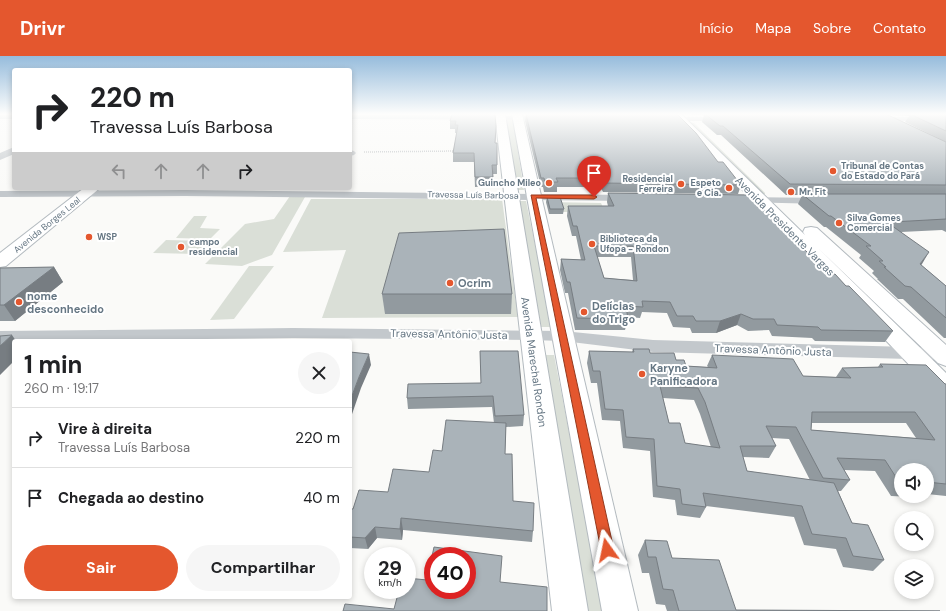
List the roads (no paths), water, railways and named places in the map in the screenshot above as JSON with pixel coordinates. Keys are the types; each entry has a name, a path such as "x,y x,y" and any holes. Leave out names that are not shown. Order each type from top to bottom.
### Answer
{"street":[{"name":"Avenida Marechal Rondon","path":"512,140 522,196 530,335 570,611"},
{"name":"Avenida Presidente Vargas","path":"705,140 760,201 946,388"},
{"name":"Avenida Presidente Vargas","path":"710,140 945,356"},
{"path":"0,151 12,150"},
{"path":"0,157 12,151"},
{"name":"Travessa Luís Barbosa","path":"0,194 89,191 643,198"},
{"name":"Avenida Borges Leal","path":"0,262 89,191"},
{"name":"Avenida Marechal Rondon","path":"522,196 563,336 620,611"},
{"path":"736,200 833,200"},
{"name":"Travessa Antônio Justa","path":"0,336 294,333 530,335 563,336 653,346 945,356"}],"place":[{"name":"Tribunal de Contas do Estado do Pará","path":"833,171"},
{"name":"Guincho Mileo","path":"549,183"},
{"name":"Residencial Ferreira","path":"681,184"},
{"name":"Espeto e Cia.","path":"729,188"},
{"name":"Mr. Fit","path":"791,192"},
{"name":"Silva Gomes Comercial","path":"839,223"},
{"name":"WSP","path":"89,237"},
{"name":"Biblioteca da Ufopa - Rondon","path":"592,244"},
{"name":"campo residencial","path":"181,247"},
{"name":"Ocrim","path":"450,283"},
{"name":"nome desconhecido","path":"19,302"},
{"name":"Delícias do Trigo","path":"584,312"},
{"name":"Karyne Panificadora","path":"642,374"}]}
